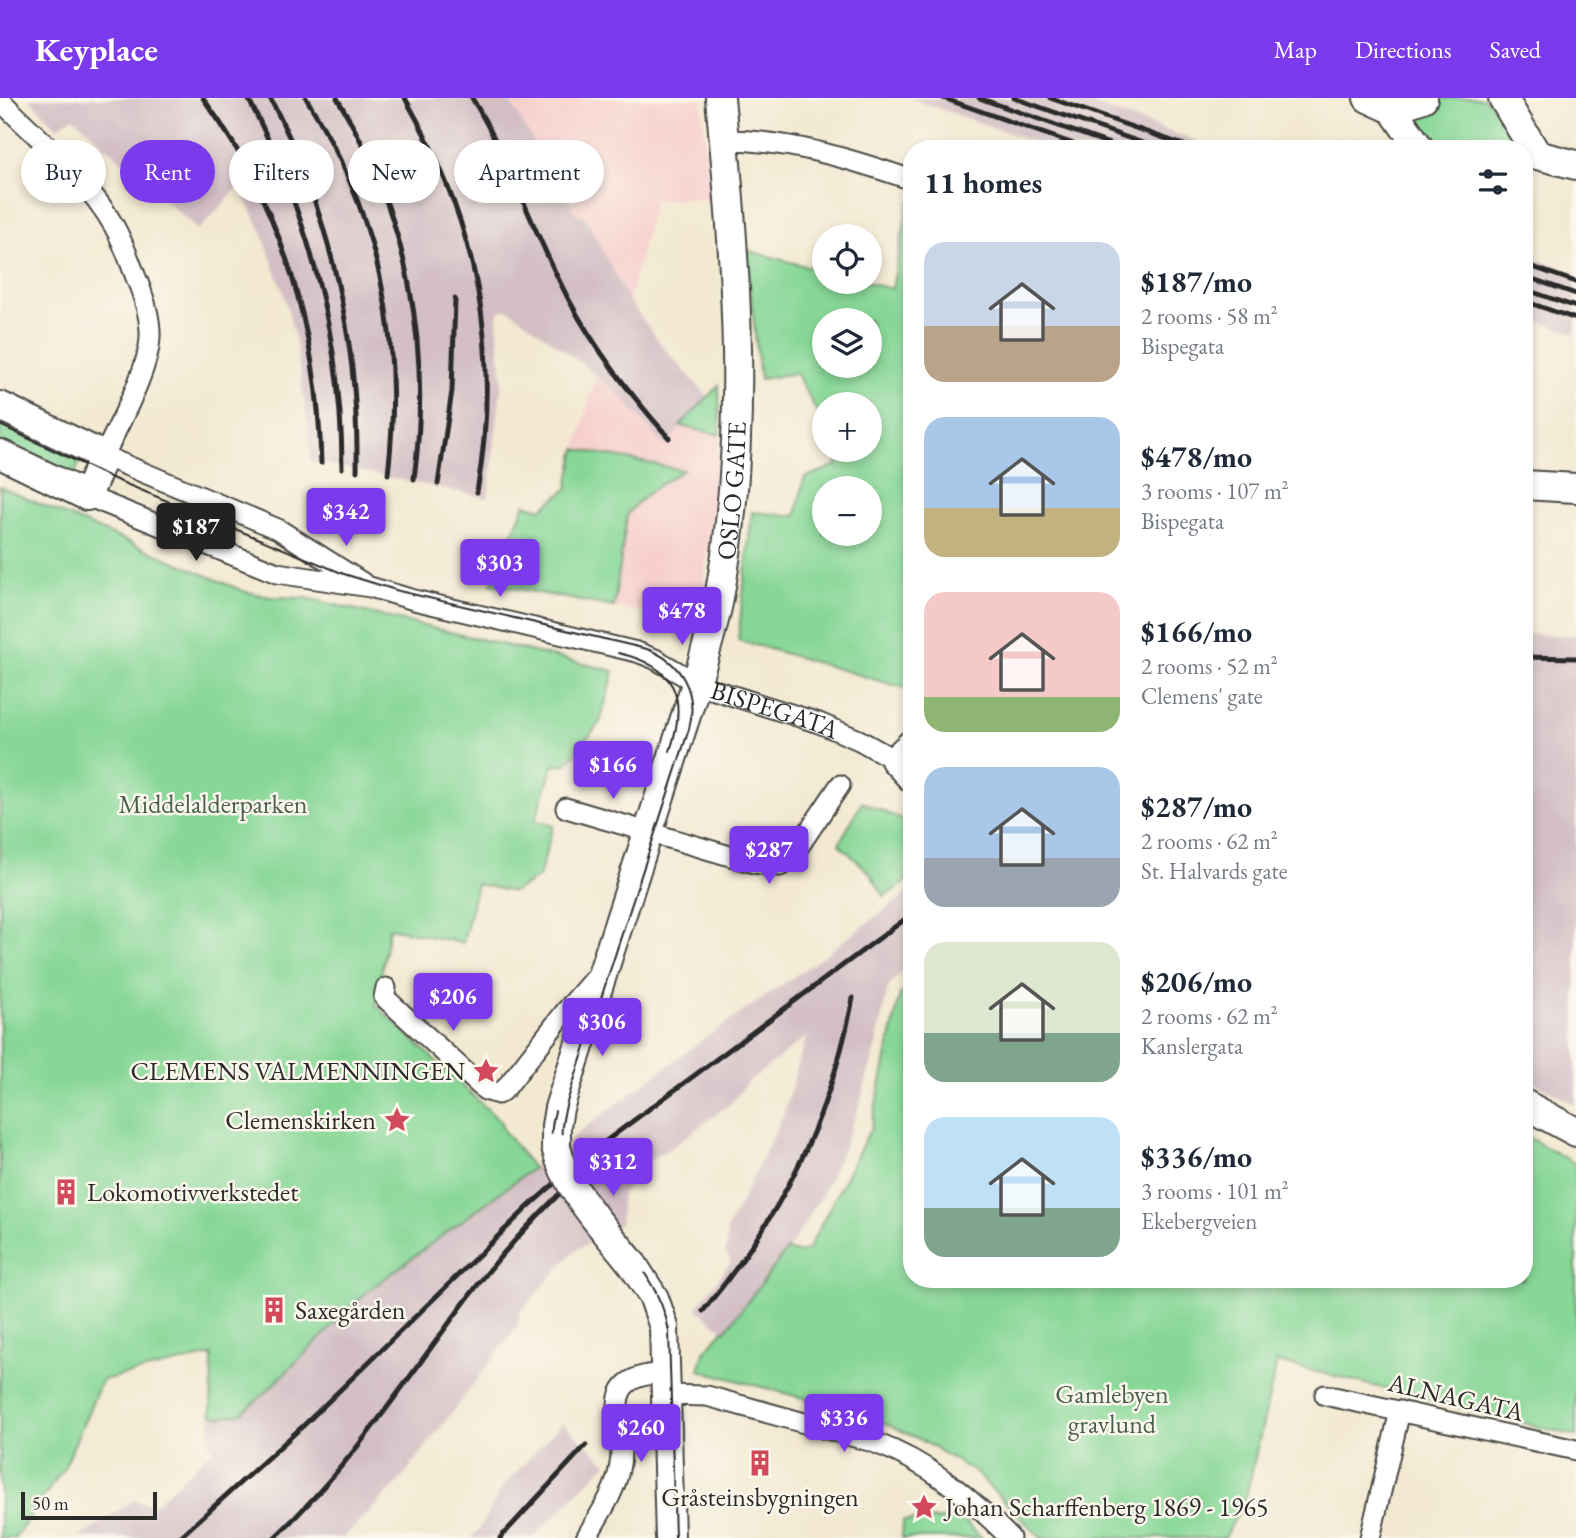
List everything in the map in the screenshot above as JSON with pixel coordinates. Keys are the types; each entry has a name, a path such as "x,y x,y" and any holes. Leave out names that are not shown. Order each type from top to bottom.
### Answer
{"street":[{"name":"OSLO GATE","path":"670,1538 664,1327 651,1292 564,1172 556,1147 556,1126 559,1108 696,683 710,637 720,589 737,435 738,344 734,250 720,98"},
{"path":"1380,103 1423,98"},
{"path":"1503,98 1523,140"},
{"path":"0,100 73,172 104,211 122,243 140,288 149,321 150,338 145,367 87,496"},
{"path":"1380,103 1412,140"},
{"path":"724,140 747,140 856,160 903,177"},
{"path":"1533,157 1576,165"},
{"name":"BISPEGATA","path":"0,405 104,456 278,530 370,587"},
{"name":"BISPEGATA","path":"0,454 87,496 270,571 370,587 414,600 637,652 655,659 696,683 819,723 903,760"},
{"path":"1533,486 1576,488"},
{"path":"566,808 754,863 780,866 789,861 840,785"},
{"path":"386,988 384,996 392,1004 485,1090 498,1094 505,1089 565,1012 607,964"},
{"path":"1533,1109 1576,1132"},
{"path":"586,1538 605,1506 619,1473 622,1452 618,1405 621,1389 633,1378 648,1374 666,1384 896,1450 969,1497 1010,1538"},
{"name":"ALNAGATA","path":"1325,1395 1576,1450"},
{"path":"1370,1538 1400,1411"}],"shaded area":[{"path":"29,98 508,98 533,140 454,140 454,203 570,203 575,212 585,217 629,301 665,349 708,397 664,446 622,397 510,310 502,310 497,319 502,381 488,498 311,461 295,338 284,295 262,233 248,203 334,203 334,140 229,140 229,198 198,230 168,203 215,203 215,140 120,140 120,159 106,147 106,140 98,140 73,117 57,128"},
{"path":"508,98 701,98 711,202 696,198 654,200 629,301 585,217 576,212 571,203 604,203 604,140 533,140"},
{"path":"909,98 1075,98 1194,140 1029,140"},
{"path":"1533,258 1576,273 1576,334 1533,319"},
{"path":"596,376 622,397 664,446 680,426 720,435 700,623 491,584 525,504 541,509 568,489"},
{"path":"1533,634 1576,635 1576,1105 1533,1082"},
{"path":"903,896 903,970 888,988 875,1050 859,1106 842,1151 821,1196 792,1244 725,1332 696,1308 731,1262 726,1253 727,1230 783,1116 806,1037 747,1083 731,1103 674,1146 651,1159 622,1194 620,1224 573,1252 520,1312 518,1326 399,1482 343,1538 79,1538 134,1500 153,1506 214,1449 208,1443 211,1414 221,1417 263,1395 369,1290 705,1038 814,963"},
{"path":"562,1423 607,1463 533,1538 470,1538 478,1531 502,1488"}],"green space":[{"path":"1441,98 1483,98 1501,118 1512,140 1422,140 1410,124 1418,105"},
{"path":"903,232 903,687 738,640 752,512 796,516 804,478 837,465 837,462 882,462 882,392 812,392 812,403 796,373 760,379 746,250 812,268 812,294 882,294 882,286 892,289"},
{"path":"719,385 720,435 680,426"},
{"path":"0,412 84,453 72,479 0,443"},
{"path":"576,449 683,470 646,495 627,515 614,607 491,584 525,504 541,509 567,489"},
{"name":"Middelalderparken","path":"0,487 243,591 270,597 306,598 614,671 600,722 567,764 553,766 535,820 553,826 539,877 513,892 477,884 463,943 389,928 376,1005 500,1121 504,1131 533,1168 369,1290 242,1413 221,1417 211,1414 212,1355 102,1380 64,1468 15,1538 0,1538"},
{"path":"862,802 903,820 903,885 884,896 869,872 839,844"},
{"name":"Gamlebyen gravlund","path":"903,992 903,1288 1533,1288 1533,1140 1576,1164 1576,1436 1277,1362 1246,1497 1225,1538 1041,1538 976,1473 921,1440 881,1422 825,1404 699,1370 704,1352 723,1330 725,1331 787,1250 798,1253 808,1250 871,1128 900,994"},
{"path":"961,1518 982,1538 902,1538 903,1521"}],"tram line":[{"path":"0,425 114,479 344,574 399,591 647,649 670,662 684,680 691,703 689,729 567,1102 561,1134 566,1162 574,1178 639,1265 665,1313 669,1331 675,1538"},
{"path":"618,653 653,666 665,675 672,687 677,700 678,715 670,751"},
{"path":"555,1111 553,1154 560,1174 572,1193"}],"railway":[{"path":"203,98 231,139 254,182 274,226 290,272 303,318 312,366 321,463"},
{"path":"248,98 288,186 318,277 336,371 342,468"},
{"path":"270,98 309,186 337,279 353,375 357,471"},
{"path":"306,98 352,187 368,232 380,279 392,374 388,474"},
{"path":"337,98 381,187 397,234 408,282 416,330 419,380 419,429 414,479"},
{"path":"405,98 430,145 450,192 466,240 477,288 484,337 486,387 484,439 477,492"},
{"path":"472,98 499,147 556,275 579,319 615,372 669,438"},
{"path":"943,98 1062,140"},
{"path":"979,98 1098,140"},
{"path":"1014,98 1134,140"},
{"path":"1050,98 1169,140"},
{"path":"1533,267 1576,282"},
{"path":"1533,279 1576,294"},
{"path":"1533,292 1576,307"},
{"path":"438,484 452,391 455,299"},
{"path":"1533,304 1576,319"},
{"path":"1533,657 1576,658"},
{"path":"179,1538 303,1426 529,1206 583,1158 903,921"},
{"path":"703,1311 757,1238 799,1164 831,1085 853,998"},
{"path":"274,1538 305,1508 360,1443 498,1260 582,1172"},
{"path":"500,1538 586,1445"}],"place":[{"name":"CLEMENS VALMENNINGEN","path":"486,1071"},
{"name":"Clemenskirken","path":"397,1120"},
{"name":"Lokomotivverkstedet","path":"66,1192"},
{"name":"Saxegården","path":"274,1310"},
{"name":"Gråsteinsbygningen","path":"760,1463"},
{"name":"Johan Scharffenberg 1869 - 1965","path":"924,1507"}]}
